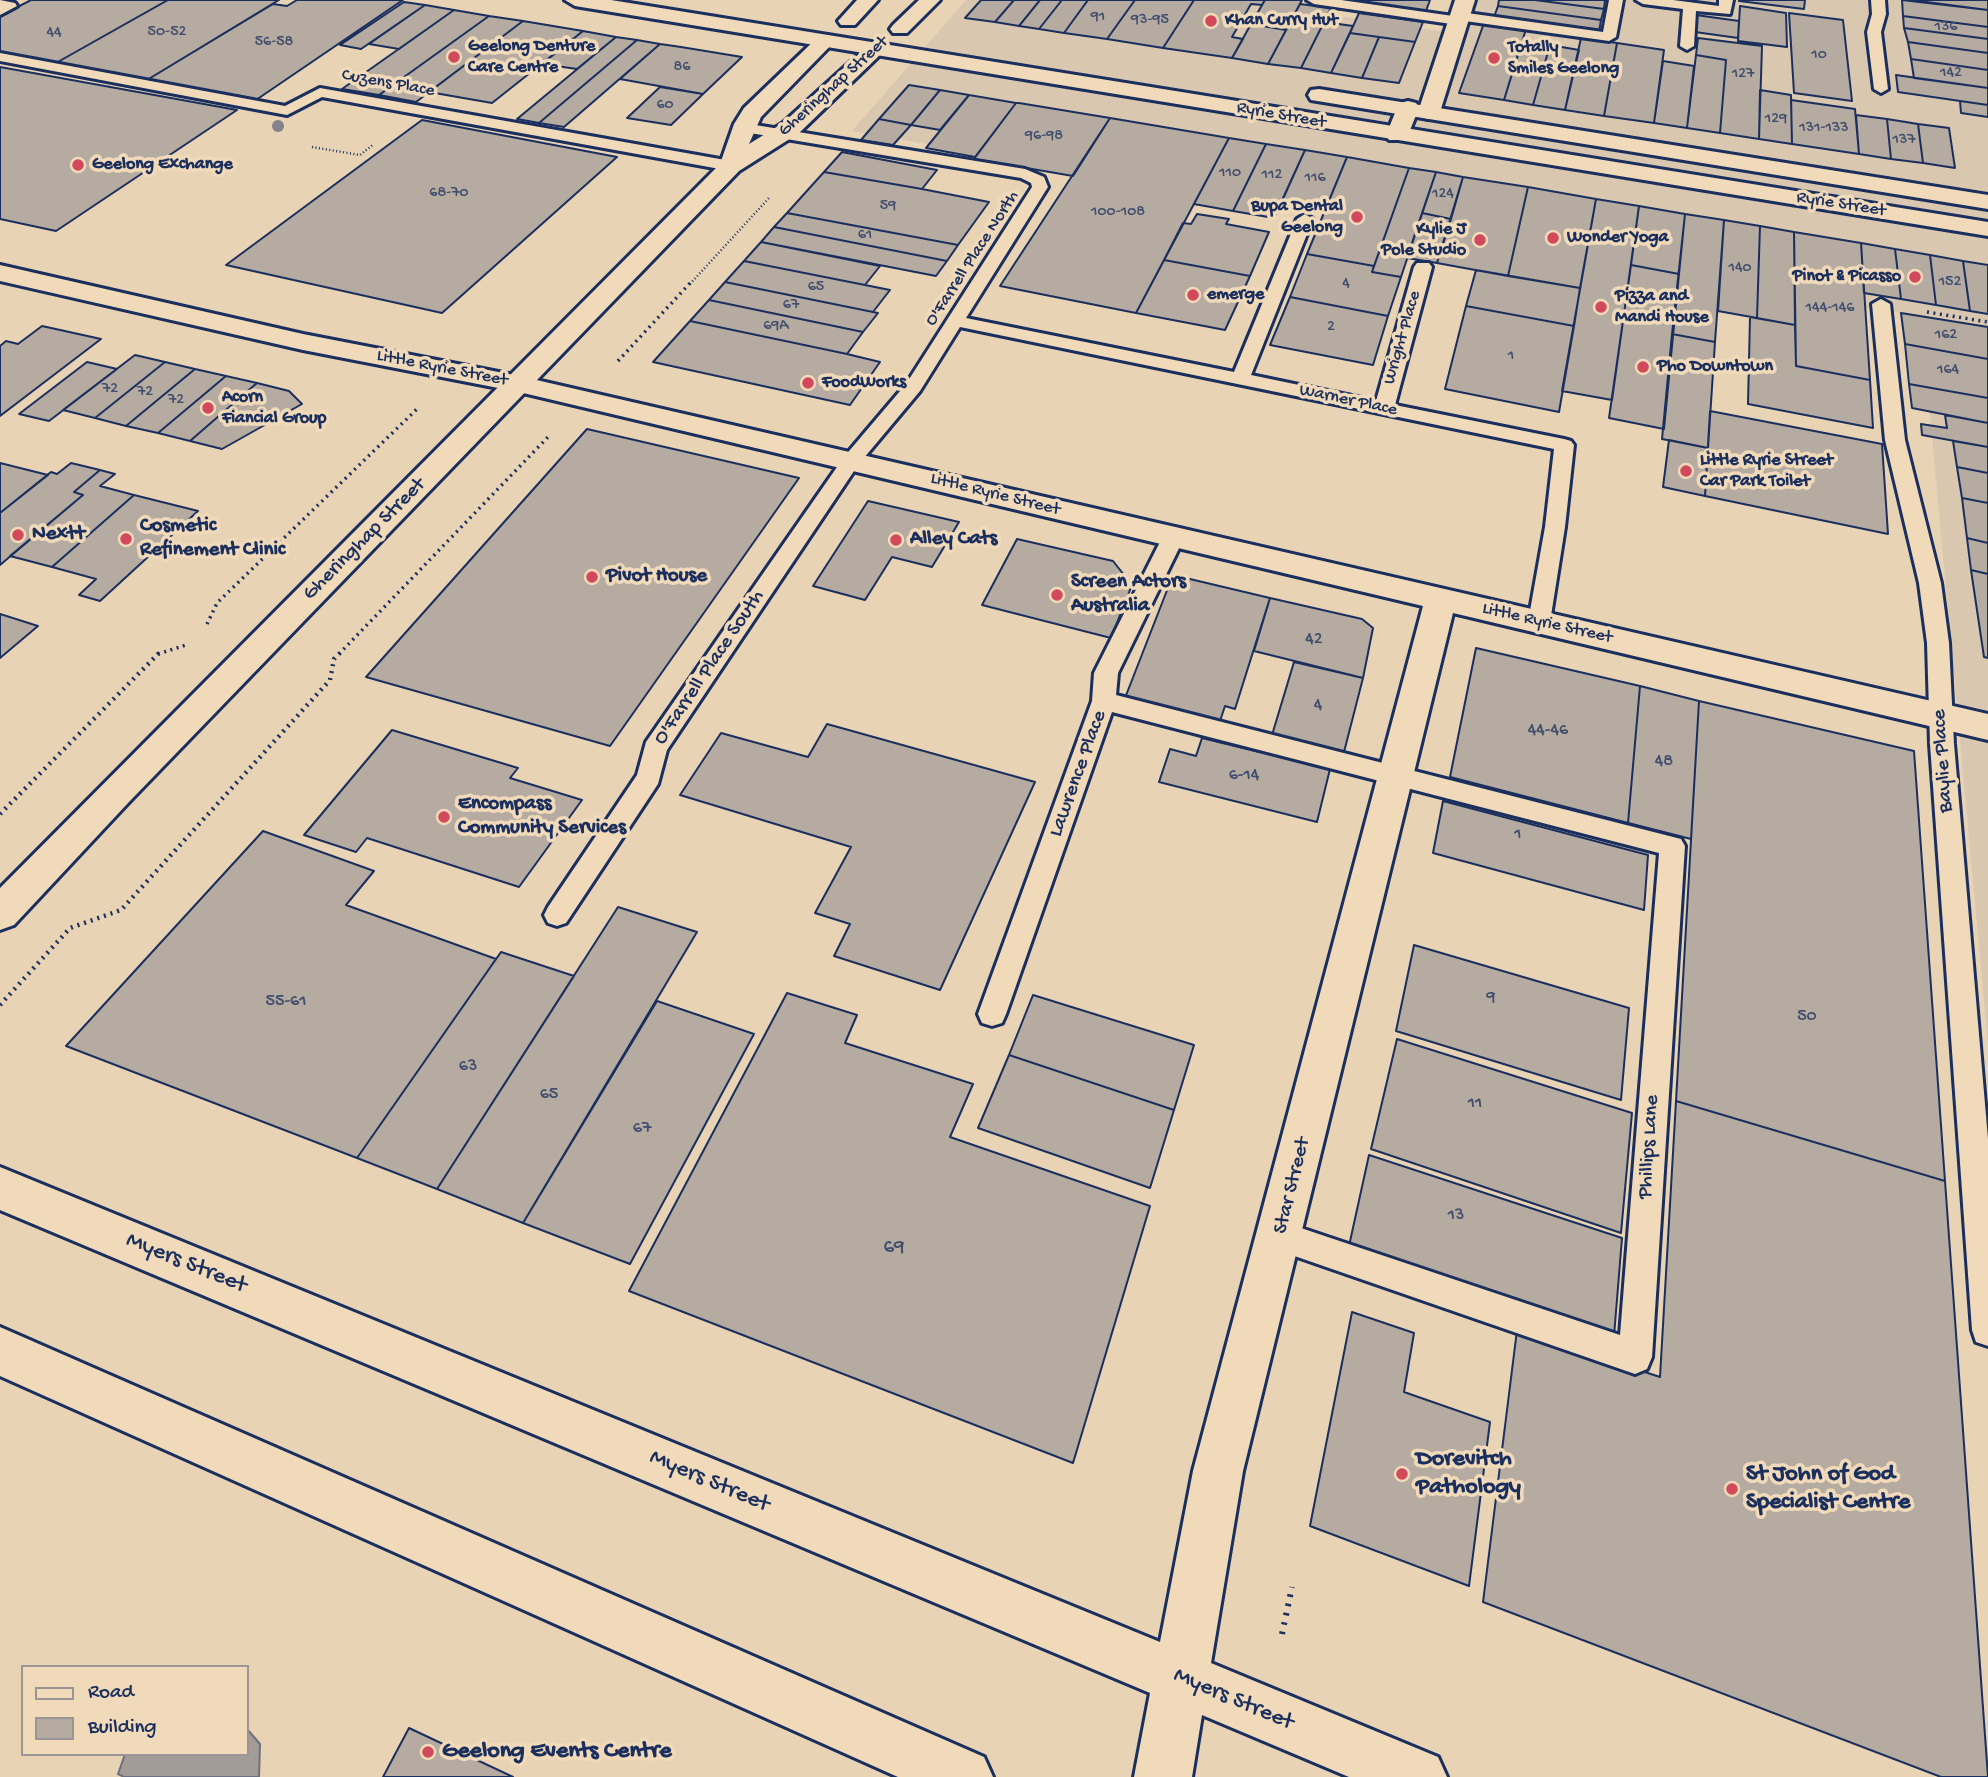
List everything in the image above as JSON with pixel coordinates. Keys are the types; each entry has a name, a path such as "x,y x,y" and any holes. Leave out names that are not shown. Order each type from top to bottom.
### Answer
{"street":[{"name":"Ryrie Street","path":"575,0 1988,229"},
{"name":"Gheringhap Street","path":"732,166 743,128 752,113 869,0"},
{"name":"Gheringhap Street","path":"0,914 115,793 732,166 783,135 876,49 887,27 930,0"},
{"path":"1397,135 1418,110 1461,12"},
{"path":"826,17 923,33"},
{"name":"Ryrie Street","path":"1294,92 1988,202"},
{"name":"Little Ryrie Street","path":"0,273 303,342 519,384 1988,727"},
{"name":"Star Street","path":"1163,1777 1183,1678 1217,1471 1280,1236 1441,598"},
{"name":"Myers Street","path":"0,1188 1418,1777"},
{"path":"0,1351 964,1777"}],"lane":[{"path":"1314,0 1461,12 1609,37 1616,0"},
{"path":"1643,0 1725,11 1726,0"},
{"path":"1878,0 1879,14 1874,32 1881,89"},
{"path":"0,4 10,6 0,11"},
{"path":"1687,46 1690,6"},
{"name":"Cuzens Place","path":"0,57 287,111 320,92 732,166"},
{"name":"O'Farrell Place North","path":"743,128 1025,174 1039,182 1039,191 913,387 851,461"},
{"path":"1240,379 1305,219"},
{"name":"Wright Place","path":"1384,408 1423,267"},
{"name":"Baylie Place","path":"1881,304 1895,440 1930,583 1938,643 1940,716 1988,1330"},
{"name":"Warner Place","path":"956,321 1564,445 1555,527 1539,622"},
{"name":"O'Farrell Place South","path":"557,915 649,777 655,748 851,461"},
{"name":"Lawrence Place","path":"992,1014 1104,701 1106,673 1173,538"},
{"path":"1104,701 1397,774"},
{"name":"Phillips Lane","path":"1280,1236 1635,1357 1672,846 1397,774"}],"path":[{"path":"312,146 360,155 381,139"},
{"path":"0,1005 70,928 121,910 330,680 334,659 584,399 820,140"},
{"path":"1881,304 1988,322"},
{"path":"1282,1634 1292,1587"}],"shaded area":[{"path":"966,0 1231,0 1460,34 1474,0 1988,0 1988,1044 1921,317 852,131"},
{"path":"248,1730 260,1744 259,1777 124,1777 118,1774 124,1756 248,1756"}],"building":[{"path":"31,0 168,0 56,63 0,52 0,16"},
{"path":"168,0 279,0 147,80 56,63"},
{"path":"297,0 403,0 256,100 147,80 273,4 287,6"},
{"path":"981,0 1014,0 995,22 965,18"},
{"path":"1014,0 1040,0 1019,26 995,22"},
{"path":"1040,0 1062,0 1039,29 1019,26"},
{"path":"1062,0 1088,0 1064,33 1039,29"},
{"path":"1088,0 1135,0 1107,39 1064,33"},
{"path":"1135,0 1194,0 1163,48 1107,39"},
{"name":"Khan Curry Hut","path":"1194,0 1265,0 1262,5 1251,4 1232,37 1243,39 1232,58 1163,48"},
{"path":"1265,0 1302,0 1286,30 1251,24"},
{"path":"1350,0 1430,0 1426,11"},
{"path":"1499,0 1535,0 1604,9 1601,20 1498,6"},
{"path":"1535,0 1605,0 1604,9"},
{"path":"1739,0 1805,0 1804,9"},
{"path":"1902,0 1988,10 1988,27 1903,16"},
{"path":"1911,0 1988,0 1988,10"},
{"path":"404,2 425,5 361,49 340,45"},
{"path":"1300,4 1331,8 1301,68 1268,64"},
{"name":"Geelong Denture Care Centre","path":"425,5 454,10 399,49 369,44"},
{"path":"1498,6 1601,20 1599,32 1494,17"},
{"path":"1740,6 1786,13 1787,47 1738,41"},
{"path":"454,10 489,16 379,95 342,89"},
{"path":"1359,13 1423,22 1415,42 1350,33"},
{"path":"1789,13 1843,20 1852,101 1794,93"},
{"path":"1696,15 1739,21 1738,38 1695,32"},
{"name":"Geelong Denture Care Centre","path":"489,16 523,21 416,102 379,95"},
{"path":"1903,16 1988,27 1988,39 1904,28"},
{"path":"523,21 583,31 492,103 429,92"},
{"path":"1324,22 1353,26 1331,73 1301,68"},
{"name":"Totally Smiles Geelong","path":"1484,23 1526,29 1504,100 1459,93"},
{"path":"1251,24 1286,30 1268,64 1232,58"},
{"path":"1904,28 1988,39 1988,53 1908,42"},
{"path":"583,31 616,37 577,69 542,64"},
{"path":"1350,33 1379,37 1362,78 1331,73"},
{"path":"616,37 637,40 539,123 517,119"},
{"path":"1379,37 1415,42 1399,83 1362,78"},
{"path":"1581,38 1617,43 1604,116 1565,110"},
{"path":"1698,38 1762,46 1759,139 1720,133 1726,60 1696,55"},
{"path":"637,40 660,44 564,127 539,123"},
{"path":"1522,41 1550,45 1533,105 1504,100"},
{"path":"1908,42 1988,53 1988,70 1911,59"},
{"path":"1617,43 1664,50 1654,123 1604,116"},
{"path":"660,44 742,57 703,94 620,79"},
{"path":"1550,45 1579,50 1565,110 1533,105"},
{"path":"1696,55 1726,60 1720,133 1687,128"},
{"path":"1911,59 1988,70 1988,88 1914,78"},
{"path":"1663,61 1694,66 1687,128 1654,123"},
{"name":"Geelong Exchange","path":"0,67 237,110 56,231 0,219"},
{"path":"1896,75 1988,88 1988,105 1898,92"},
{"path":"909,85 940,90 911,125 879,119"},
{"path":"660,87 703,94 671,125 627,118"},
{"path":"940,90 969,95 940,130 911,125"},
{"path":"1760,90 1791,95 1792,144 1759,139"},
{"path":"969,95 1016,103 975,157 926,148"},
{"path":"1791,100 1855,109 1859,154 1792,144"},
{"path":"1960,101 1988,105 1988,117 1961,113"},
{"path":"1016,103 1110,118 1073,176 974,159"},
{"path":"1856,115 1887,119 1891,159 1859,154"},
{"path":"1110,118 1229,138 1136,313 1000,286"},
{"path":"879,119 911,125 893,145 861,140"},
{"path":"1887,119 1918,124 1923,163 1891,159"},
{"path":"422,120 617,157 442,313 226,265"},
{"path":"1918,124 1949,128 1955,168 1923,163"},
{"path":"1229,138 1266,144 1233,211 1194,204"},
{"path":"1266,144 1305,150 1274,218 1233,211"},
{"path":"1305,150 1347,157 1326,208 1282,201"},
{"path":"842,152 937,170 922,189 824,172"},
{"name":"Bupa Dental Geelong","path":"1347,157 1409,168 1374,266 1307,254"},
{"path":"1409,168 1436,172 1401,277 1372,272"},
{"path":"824,172 989,202 958,245 787,213"},
{"path":"1436,172 1463,177 1451,219 1422,213"},
{"path":"1463,177 1528,187 1508,276 1437,263"},
{"name":"Wonder Yoga","path":"1528,187 1596,199 1580,288 1508,276"},
{"name":"Pizza and Mandi House","path":"1596,199 1639,206 1612,400 1562,391"},
{"path":"1639,206 1685,214 1679,274 1631,265"},
{"path":"787,213 958,245 947,261 774,227"},
{"path":"1422,213 1451,219 1437,263 1407,258"},
{"path":"1197,214 1229,219 1226,224 1269,232 1250,276 1164,260 1183,223 1191,224"},
{"path":"1685,214 1724,220 1715,342 1672,334"},
{"path":"1724,220 1760,226 1757,318 1718,311"},
{"path":"1760,226 1794,232 1795,325 1757,318"},
{"path":"774,227 947,261 936,276 761,242"},
{"path":"1794,232 1861,243 1870,380 1796,366"},
{"path":"761,242 880,266 865,285 744,261"},
{"path":"1861,243 1895,249 1901,299 1864,293"},
{"name":"Pinot & Picasso","path":"1895,249 1930,255 1936,305 1901,299"},
{"path":"1307,254 1374,266 1372,272 1401,277 1388,316 1290,297"},
{"path":"1930,255 1963,261 1970,311 1936,305"},
{"name":"emerge","path":"1164,260 1250,276 1225,330 1136,313"},
{"path":"744,261 890,290 873,312 725,282"},
{"path":"1963,261 1988,265 1988,314 1970,311"},
{"name":"Pho Downtown","path":"1631,265 1679,274 1664,429 1609,418"},
{"path":"1476,270 1580,288 1574,326 1466,306"},
{"path":"725,282 878,313 863,332 709,300"},
{"path":"1290,297 1388,316 1373,365 1270,345"},
{"path":"709,300 863,332 847,354 690,321"},
{"path":"1466,306 1574,326 1559,412 1445,389"},
{"path":"1901,313 1988,327 1988,359 1905,344"},
{"path":"1750,317 1795,325 1796,366 1870,380 1873,428 1748,404"},
{"name":"FoodWorks","path":"690,321 880,362 850,405 653,362"},
{"path":"42,326 101,339 0,416 0,346 6,341 18,344"},
{"path":"1672,334 1715,342 1708,448 1662,439"},
{"path":"1905,344 1988,359 1988,398 1909,384"},
{"path":"135,355 165,362 95,418 63,410"},
{"path":"87,362 117,369 49,421 19,414"},
{"path":"165,362 195,369 126,426 95,418"},
{"path":"195,369 226,376 158,433 126,426"},
{"name":"Acorn Fiancial Group","path":"226,376 257,383 190,441 158,433"},
{"path":"257,383 289,391 302,404 222,449 190,441"},
{"path":"1909,384 1988,398 1988,423 1912,408"},
{"path":"1710,411 1882,444 1888,534 1705,496"},
{"path":"1945,415 1988,423 1988,447 1922,435 1921,424 1947,428"},
{"name":"Pivot House","path":"587,429 799,478 610,746 366,677"},
{"name":"Little Ryrie Street Car Park Toilet","path":"1669,440 1708,448 1705,496 1663,487"},
{"path":"1953,441 1988,447 1988,473 1957,467"},
{"path":"0,463 48,475 0,513"},
{"name":"Nextt","path":"71,463 100,470 74,492 83,495 0,565 0,513 51,472 57,474"},
{"path":"1957,467 1988,473 1988,503 1962,498"},
{"path":"100,470 115,474 100,486 134,495 52,567 10,556 83,495 74,492"},
{"name":"Cosmetic Refinement Clinic","path":"134,495 198,511 100,601 79,595 96,579 52,567"},
{"path":"1962,498 1988,503 1988,543 1967,538"},
{"name":"Alley Cats","path":"868,501 959,522 932,567 892,557 865,600 813,586"},
{"path":"1967,538 1988,543 1988,574 1971,570"},
{"name":"Screen Actors Australia","path":"1017,539 1113,561 1132,585 1111,638 982,605"},
{"path":"1971,570 1988,574 1988,658 1984,657"},
{"path":"1173,575 1270,598 1235,709 1225,706 1220,721 1125,698"},
{"path":"1270,598 1362,619 1373,628 1363,678 1254,651"},
{"path":"0,614 38,626 0,658"},
{"path":"1476,648 1640,686 1628,823 1450,777"},
{"path":"1294,662 1363,678 1344,752 1272,735"},
{"path":"1640,686 1699,701 1691,839 1628,823"},
{"path":"1699,701 1914,751 1945,1181 1676,1101"},
{"path":"827,724 1035,782 940,990 834,956 850,924 815,913 851,847 680,795 721,733 808,757"},
{"name":"Encompass Community Services","path":"392,730 518,768 510,778 582,800 519,887 367,838 356,852 304,835"},
{"path":"1202,738 1330,769 1317,822 1159,782 1170,749 1196,756"},
{"path":"1443,801 1648,855 1644,910 1433,853"},
{"path":"263,831 374,871 346,905 496,959 357,1158 66,1046"},
{"path":"618,907 697,932 523,1223 437,1189"},
{"path":"1414,945 1629,1008 1621,1100 1396,1031"},
{"path":"501,952 574,976 437,1189 357,1158"},
{"path":"787,993 857,1015 845,1043 973,1084 950,1137 1150,1206 1073,1463 629,1291"},
{"path":"1033,995 1194,1045 1174,1110 1009,1055"},
{"path":"657,1001 754,1034 630,1264 523,1223"},
{"path":"1397,1039 1632,1113 1621,1233 1371,1149"},
{"path":"1009,1055 1174,1110 1150,1188 978,1128"},
{"name":"St John of God Specialist Centre","path":"1676,1101 1945,1181 1988,1777 1941,1777 1483,1602 1517,1330 1660,1377"},
{"path":"1369,1155 1622,1238 1614,1336 1349,1246"},
{"name":"Dorevitch Pathology","path":"1352,1312 1414,1333 1404,1392 1490,1422 1469,1586 1310,1526"},
{"name":"Geelong Events Centre","path":"409,1728 513,1777 383,1777"}],"place":[{"name":"Khan Curry Hut","path":"1211,21"},
{"name":"Geelong Denture Care Centre","path":"454,57"},
{"name":"Totally Smiles Geelong","path":"1494,58"},
{"name":"Geelong Exchange","path":"78,165"},
{"name":"Bupa Dental Geelong","path":"1357,217"},
{"name":"Wonder Yoga","path":"1553,238"},
{"name":"Kylie J Pole Studio","path":"1480,240"},
{"name":"Pinot & Picasso","path":"1915,277"},
{"name":"emerge","path":"1193,295"},
{"name":"Pizza and Mandi House","path":"1601,307"},
{"name":"Pho Downtown","path":"1643,367"},
{"name":"FoodWorks","path":"808,383"},
{"name":"Acorn Fiancial Group","path":"208,408"},
{"name":"Little Ryrie Street Car Park Toilet","path":"1686,471"},
{"name":"Nextt","path":"18,535"},
{"name":"Cosmetic Refinement Clinic","path":"126,539"},
{"name":"Alley Cats","path":"896,540"},
{"name":"Pivot House","path":"592,577"},
{"name":"Screen Actors Australia","path":"1057,595"},
{"name":"Encompass Community Services","path":"444,817"},
{"name":"Dorevitch Pathology","path":"1402,1474"},
{"name":"St John of God Specialist Centre","path":"1732,1489"},
{"name":"Geelong Events Centre","path":"428,1752"}]}
